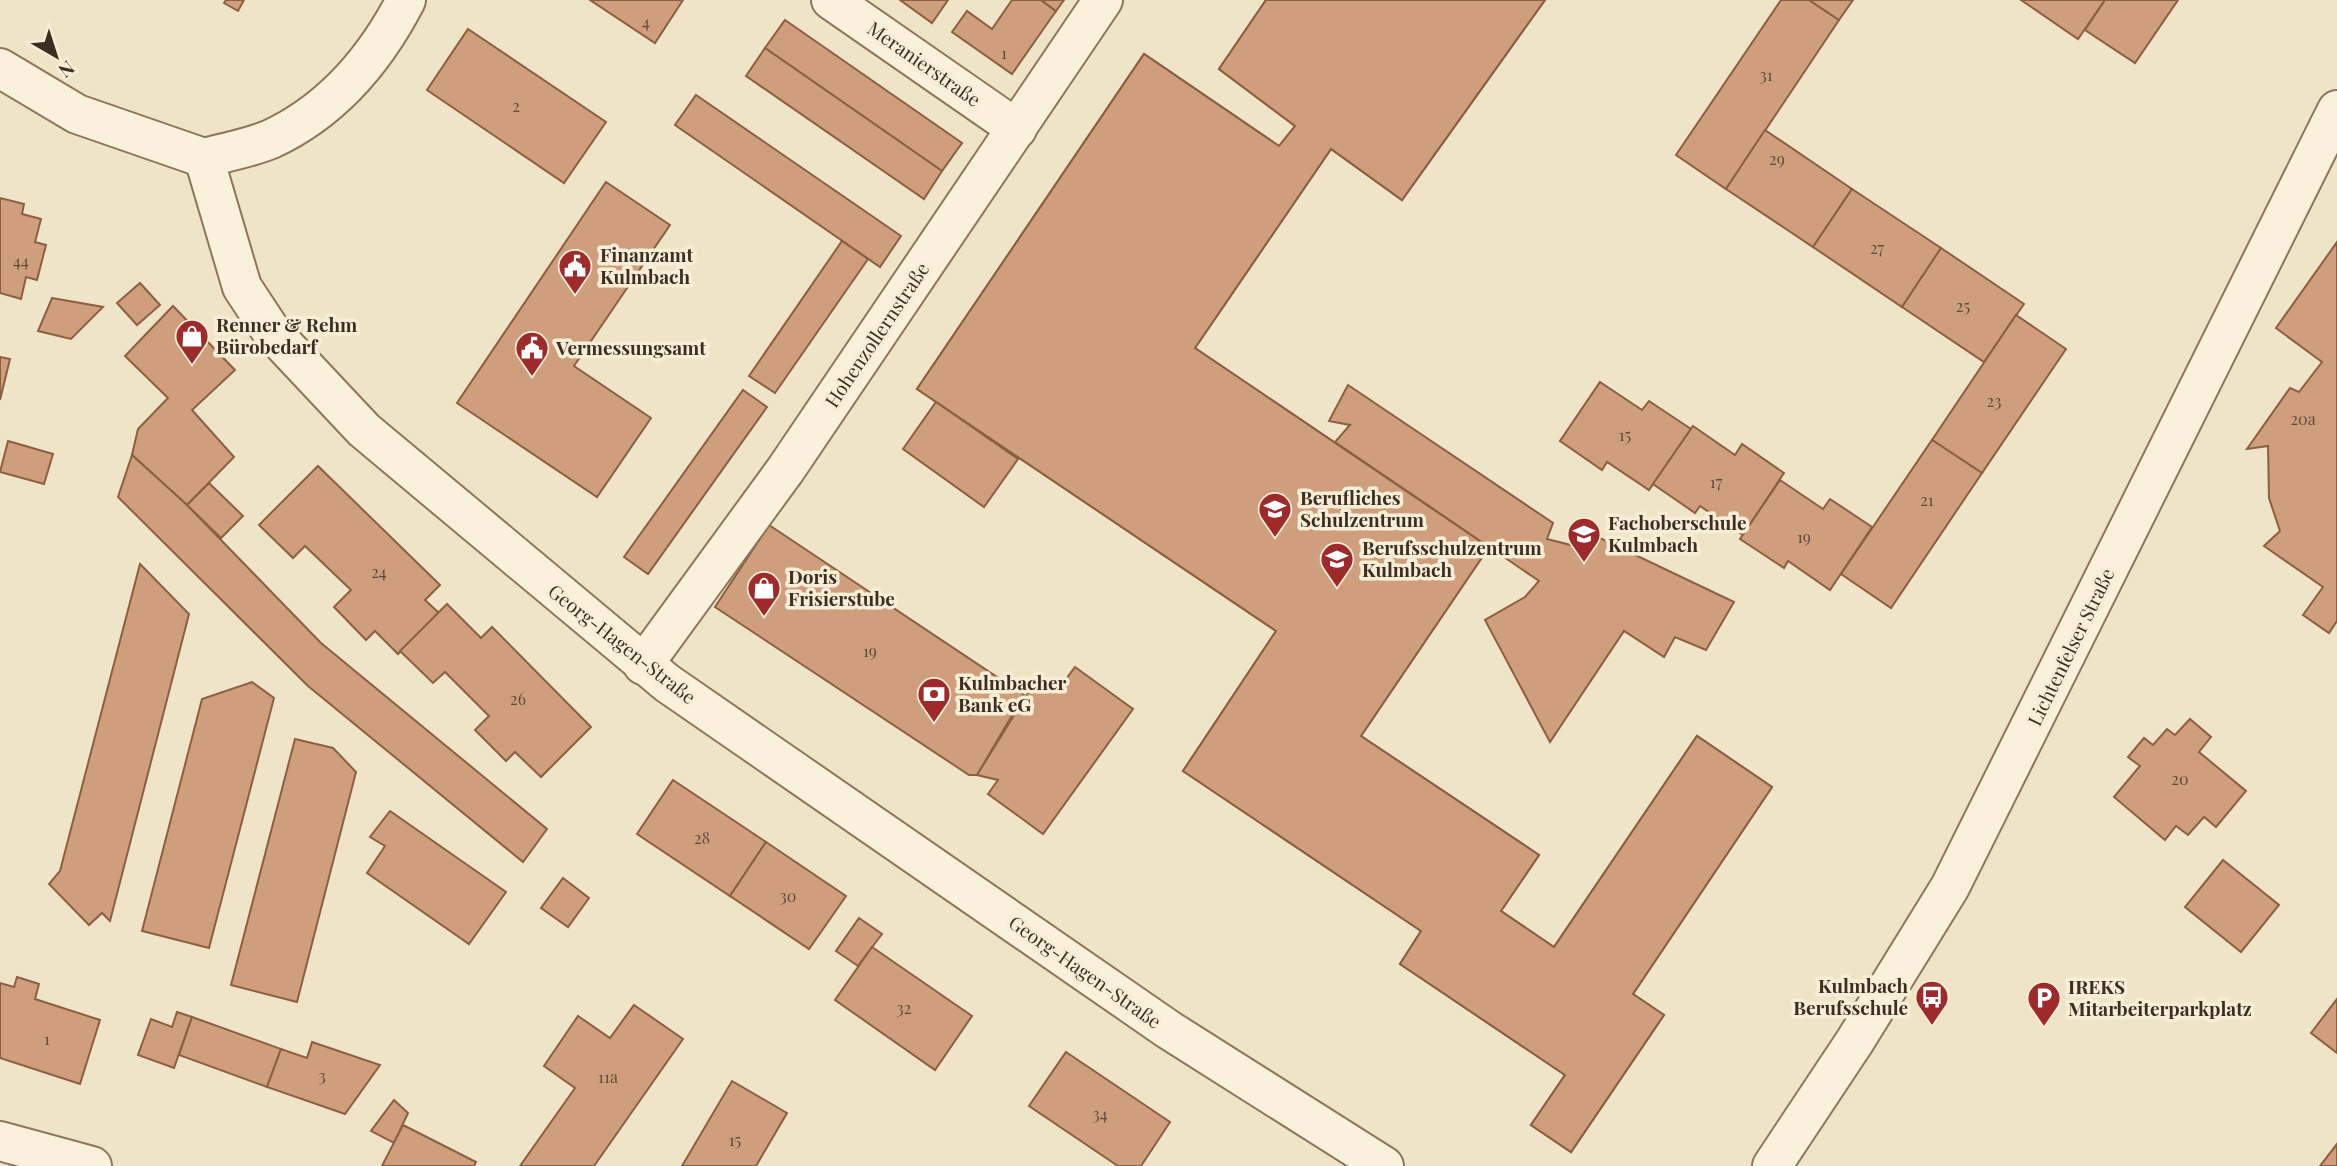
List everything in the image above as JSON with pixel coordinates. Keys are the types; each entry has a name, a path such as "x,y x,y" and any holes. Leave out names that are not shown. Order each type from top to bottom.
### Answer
{"street":[{"path":"0,68 77,114 204,159 268,140 312,118 358,76 406,0"},
{"name":"Meranierstraße","path":"831,0 1017,129"},
{"name":"Hohenzollernstraße","path":"643,665 786,469 1103,0"},
{"name":"Lichtenfelser Straße","path":"1772,1166 1855,1041 1950,887 2337,110"},
{"name":"Georg-Hagen-Straße","path":"204,159 242,287 271,331 364,430 643,665 1169,1030 1384,1166"},
{"path":"0,1141 92,1166"}],"building":[{"path":"226,0 244,0 238,11 224,3"},
{"path":"590,0 683,0 655,43"},
{"path":"900,0 948,0 932,23"},
{"path":"1012,0 1041,0 1056,11 1012,74 952,32 967,11 992,29"},
{"path":"1041,0 1064,0 1056,11"},
{"name":"Berufsschulzentrum Kulmbach","path":"1266,0 1545,0 1402,200 1331,149 1195,348 1489,547 1361,736 1539,855 1501,911 1554,947 1697,736 1772,787 1633,994 1664,1015 1571,1152 1531,1125 1565,1075 1400,964 1421,931 1183,771 1276,631 917,389 1144,54 1279,146 1295,126 1219,69","holes":["1121,239 1186,283 1179,292 1198,305 1172,343 1147,326 1143,332 1085,293"]},
{"name":"Berufsschulzentrum Kulmbach","path":"1266,0 1545,0 1402,200 1331,149 1195,348 1489,547 1361,736 1539,855 1501,911 1554,947 1697,736 1772,787 1633,994 1664,1015 1571,1152 1531,1125 1565,1075 1400,964 1421,931 1183,771 1276,631 917,389 1144,54 1279,146 1295,126 1219,69"},
{"path":"1781,0 1809,0 1839,20 1726,189 1676,155"},
{"path":"1809,0 1853,0 1839,20"},
{"path":"2021,0 2105,0 2078,39"},
{"path":"2105,0 2178,0 2135,63 2085,30"},
{"path":"785,20 962,143 942,171 765,48"},
{"path":"468,29 606,122 564,183 427,90"},
{"path":"765,48 942,171 924,199 746,76"},
{"path":"696,95 901,236 880,267 675,125"},
{"path":"1765,130 1852,189 1813,247 1726,189"},
{"name":"Finanzamt Kulmbach","path":"606,182 670,225 574,366 651,418 597,497 457,403"},
{"path":"1852,189 1941,248 1902,307 1813,247"},
{"path":"0,198 24,204 22,214 41,219 35,242 46,245 37,280 26,277 21,299 0,293"},
{"path":"842,241 868,259 775,393 749,376"},
{"path":"2337,242 2337,621 2329,633 2303,615 2323,587 2264,546 2280,531 2269,498 2268,446 2247,449 2290,388 2299,392 2322,362 2276,328"},
{"path":"1941,248 2024,304 1984,362 1902,307"},
{"path":"140,283 160,305 137,325 117,303"},
{"path":"52,298 103,307 71,339 38,331"},
{"path":"173,306 235,370 192,410 234,457 187,505 132,455 138,429 168,398 125,356"},
{"path":"2016,315 2066,349 1982,473 1932,440"},
{"path":"0,357 10,359 0,400"},
{"path":"1600,382 1642,410 1649,401 1691,429 1649,490 1607,462 1602,470 1560,441"},
{"name":"Fachoberschule Kulmbach","path":"1348,385 1553,523 1547,539 1571,545 1581,529 1734,602 1706,650 1675,637 1664,657 1624,631 1550,742 1485,620 1525,597 1539,581 1335,442 1350,425 1329,421"},
{"path":"743,390 767,407 648,574 624,557"},
{"path":"936,402 1018,459 984,507 903,449"},
{"path":"1693,426 1735,455 1742,444 1784,473 1743,535 1700,506 1695,513 1653,484"},
{"path":"1932,440 1982,473 1891,608 1841,574"},
{"path":"8,441 53,454 44,484 0,472"},
{"path":"132,455 187,505 321,643 547,829 523,862 308,686 118,497"},
{"path":"318,466 440,585 425,600 439,613 398,654 375,631 366,640 334,607 351,590 305,546 293,558 259,525"},
{"path":"1780,480 1823,509 1830,499 1872,527 1830,590 1788,561 1784,568 1740,539"},
{"path":"209,483 243,516 221,538 187,505"},
{"path":"769,525 1024,695 977,775 969,775 715,607"},
{"path":"140,564 189,614 110,921 102,913 89,925 49,884 60,871"},
{"path":"447,604 481,638 492,627 591,727 541,777 515,752 506,761 475,730 489,716 445,672 433,683 400,651"},
{"path":"1075,667 1133,709 1043,834 988,794 998,780 977,775 1039,675 1058,690"},
{"path":"252,682 274,698 209,948 142,931 202,699"},
{"path":"2190,719 2211,737 2199,752 2246,791 2216,827 2204,817 2188,835 2176,826 2165,840 2114,797 2140,766 2128,757 2144,738 2153,745 2167,729 2175,735"},
{"path":"295,739 333,748 356,772 297,1002 231,985"},
{"path":"673,780 766,842 730,896 637,834"},
{"path":"390,811 506,892 469,944 367,873 385,846 370,837"},
{"path":"766,842 846,896 809,949 730,896"},
{"path":"2223,860 2279,905 2241,952 2185,907"},
{"path":"563,878 589,898 568,927 541,908"},
{"path":"859,918 882,934 858,966 836,951"},
{"path":"872,947 972,1016 935,1070 835,1000"},
{"path":"17,977 39,984 35,999 100,1020 80,1084 0,1058 0,983 14,987"},
{"path":"2337,999 2337,1053 2311,1033"},
{"path":"634,1005 683,1039 594,1166 520,1166 575,1088 544,1066 578,1016 610,1038"},
{"path":"177,1012 192,1017 174,1068 138,1055 151,1019 172,1027"},
{"path":"192,1017 281,1049 267,1087 179,1055"},
{"path":"312,1042 380,1065 345,1114 267,1087 281,1049 307,1058"},
{"path":"1066,1052 1170,1122 1141,1166 1118,1166 1029,1106"},
{"path":"732,1081 787,1113 756,1166 682,1166"},
{"path":"394,1100 408,1113 394,1143 371,1131"},
{"path":"403,1125 476,1162 474,1166 382,1166"},
{"path":"2337,1144 2337,1166 2320,1166"}],"place":[{"name":"Finanzamt Kulmbach","path":"575,296"},
{"name":"Renner & Rehm Bürobedarf","path":"192,366"},
{"name":"Vermessungsamt","path":"532,378"},
{"name":"Berufliches Schulzentrum","path":"1275,539"},
{"name":"Fachoberschule Kulmbach","path":"1584,564"},
{"name":"Berufsschulzentrum Kulmbach","path":"1337,589"},
{"name":"Doris Frisierstube","path":"764,618"},
{"name":"Kulmbacher Bank eG","path":"934,724"},
{"name":"Kulmbach Berufsschule","path":"1932,1027"},
{"name":"IREKS Mitarbeiterparkplatz","path":"2044,1028"}]}
